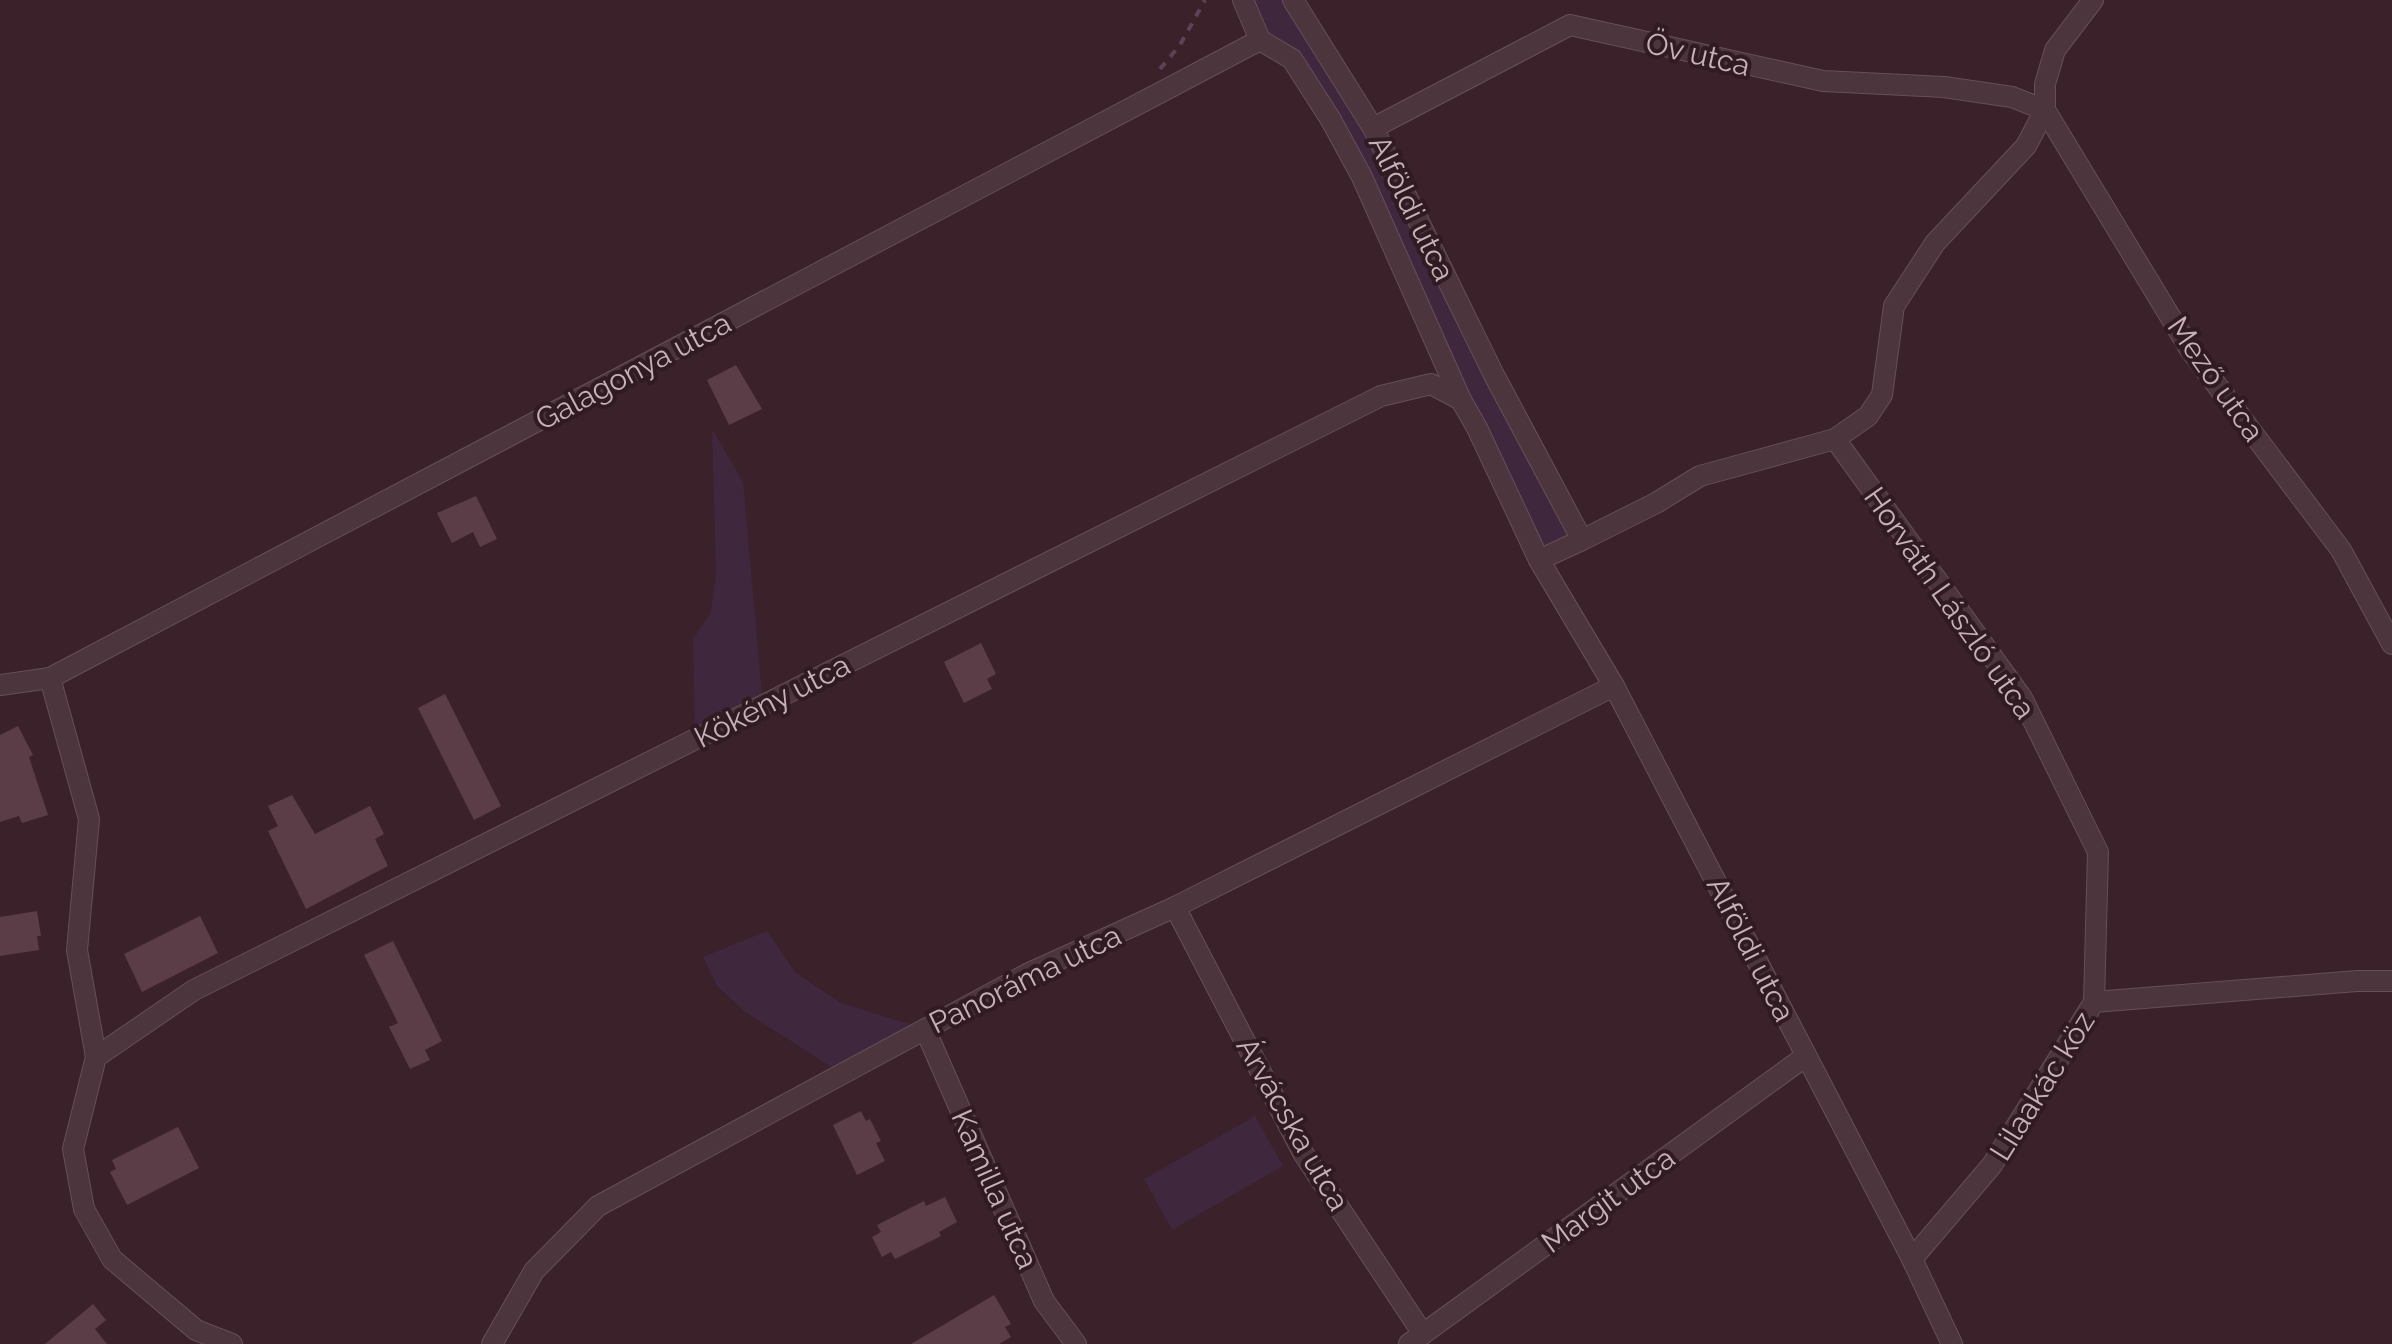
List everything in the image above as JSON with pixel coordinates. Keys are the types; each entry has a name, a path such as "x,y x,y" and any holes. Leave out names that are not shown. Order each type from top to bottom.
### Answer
{"street":[{"name":"Alföldi utca","path":"1243,0 1260,40 1292,59 1362,177 1461,400 1539,560 1614,686 1912,1259 1942,1340"},
{"name":"Alföldi utca","path":"1293,0 1373,128 1494,375 1582,540"},
{"path":"1539,560 1656,503 1700,476 1835,439 1868,416 1882,395 1892,320 1903,290 1935,243 2026,146 2046,110 2045,84 2055,50 2093,0"},
{"name":"Öv utca","path":"1373,128 1570,25 1823,82 1944,87 2012,97 2046,110"},
{"name":"Galagonya utca","path":"0,686 50,678 1260,40"},
{"name":"Mező utca","path":"2046,110 2191,351 2341,550 2392,644"},
{"name":"Kökény utca","path":"96,1057 194,990 1382,396 1431,384 1461,400"},
{"name":"Horváth László utca","path":"1835,439 2022,698 2098,852 2094,1002"},
{"path":"50,678 88,819 77,950 96,1057 73,1148 84,1208 112,1259 196,1330 232,1344"},
{"name":"Panoráma utca","path":"492,1344 534,1271 598,1206 1029,973 1175,906 1614,686"},
{"name":"Árvácska utca","path":"1175,906 1303,1153 1416,1339"},
{"name":"Lilaakác köz","path":"1912,1259 1992,1165 2094,1002 2392,981"},
{"name":"Kamilla utca","path":"925,1028 1044,1301 1076,1344"},
{"name":"Margit utca","path":"1416,1339 1806,1056"}],"path":[{"path":"1156,73 1180,45 1205,0"}],"shaded area":[{"path":"1243,0 1293,0 1373,127 1582,540 1539,560 1394,253 1292,59 1260,40"},
{"path":"712,429 743,482 763,706 695,739 693,639 711,612 716,573"},
{"path":"767,931 795,972 841,1003 925,1029 842,1074 744,1011 717,986 703,957"},
{"path":"1255,1116 1283,1166 1172,1230 1144,1179"}],"building":[{"path":"736,365 762,409 729,425 707,380"},
{"path":"476,496 497,539 480,547 473,532 452,543 437,513"},
{"path":"981,643 996,674 987,679 992,689 964,703 944,662"},
{"path":"445,694 501,806 474,820 418,708"},
{"path":"18,726 33,755 29,757 48,815 22,823 19,816 0,822 0,735"},
{"path":"292,795 315,834 370,806 384,834 375,839 388,866 306,909 268,831 278,826 268,806"},
{"path":"37,911 39,950 0,956 0,917"},
{"path":"200,916 218,953 142,992 124,954"},
{"path":"393,941 442,1041 425,1050 430,1060 410,1069 389,1027 398,1023 364,955"},
{"path":"861,1111 866,1121 870,1119 881,1141 876,1143 885,1161 857,1175 833,1125"},
{"path":"178,1127 199,1168 127,1205 110,1172 116,1169 112,1160"},
{"path":"945,1197 957,1222 939,1232 941,1236 895,1259 891,1252 882,1257 872,1237 881,1232 877,1225 924,1201 926,1206"},
{"path":"994,1295 1011,1324 1005,1327 1011,1337 999,1344 911,1344"},
{"path":"93,1304 106,1320 95,1329 107,1344 45,1344"}]}
